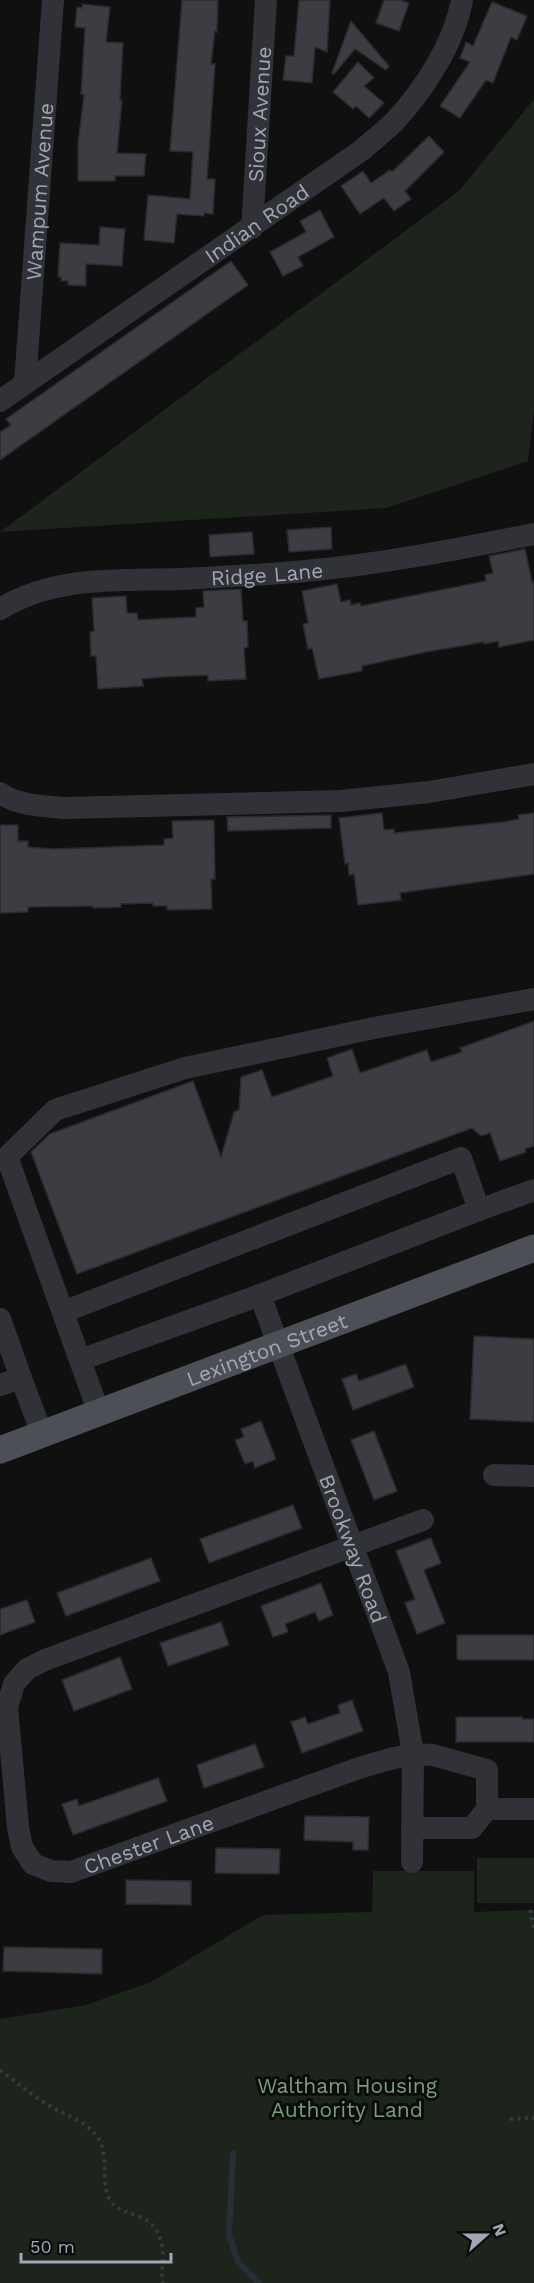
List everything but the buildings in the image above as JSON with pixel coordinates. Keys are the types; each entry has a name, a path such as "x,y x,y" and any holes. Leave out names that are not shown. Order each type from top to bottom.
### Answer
{"main road":[{"name":"Lexington Street","path":"0,1450 534,1248"}],"street":[{"name":"Wampum Avenue","path":"25,383 54,0"},
{"name":"Sioux Avenue","path":"252,228 266,0"},
{"name":"Indian Road","path":"0,401 362,150 393,122 418,92 445,49 462,0"},
{"name":"Ridge Lane","path":"0,609 29,593 58,585 309,571 404,559 534,534"},
{"path":"0,793 9,800 33,806 65,808 340,801 429,792 534,774"},
{"path":"99,1413 4,1151 55,1110 185,1068 374,1028 534,999"},
{"path":"63,1312 461,1158 479,1210"},
{"path":"80,1360 260,1295 534,1190"},
{"name":"Brookway Road","path":"260,1295 399,1672 413,1754 412,1862"},
{"path":"0,1319 11,1381 42,1434"},
{"path":"494,1475 534,1476"},
{"name":"Chester Lane","path":"413,1754 359,1768 71,1872 51,1871 33,1864 22,1847 18,1827 7,1707 14,1684 27,1669 45,1660 423,1520"},
{"path":"412,1828 472,1828 488,1809 487,1770 433,1755 413,1754"},
{"path":"488,1809 534,1809"}],"path":[{"path":"531,1910 534,1930"},
{"path":"0,2070 47,2104 87,2126 99,2138 105,2152 107,2192 111,2202 119,2208 147,2219 157,2232 163,2247 163,2283"},
{"path":"510,2119 534,2118"}],"green space":[{"path":"534,99 534,411 528,461 386,508 0,532 459,191"},
{"path":"477,1858 534,1858 534,1903 477,1903"},
{"name":"Waltham Housing Authority Land","path":"373,1871 474,1871 474,1912 534,1910 534,2283 0,2283 0,2019 86,2005 151,1982 263,1915 372,1912"}],"waterway":[{"path":"233,2153 229,2235 238,2262 259,2283"}]}
